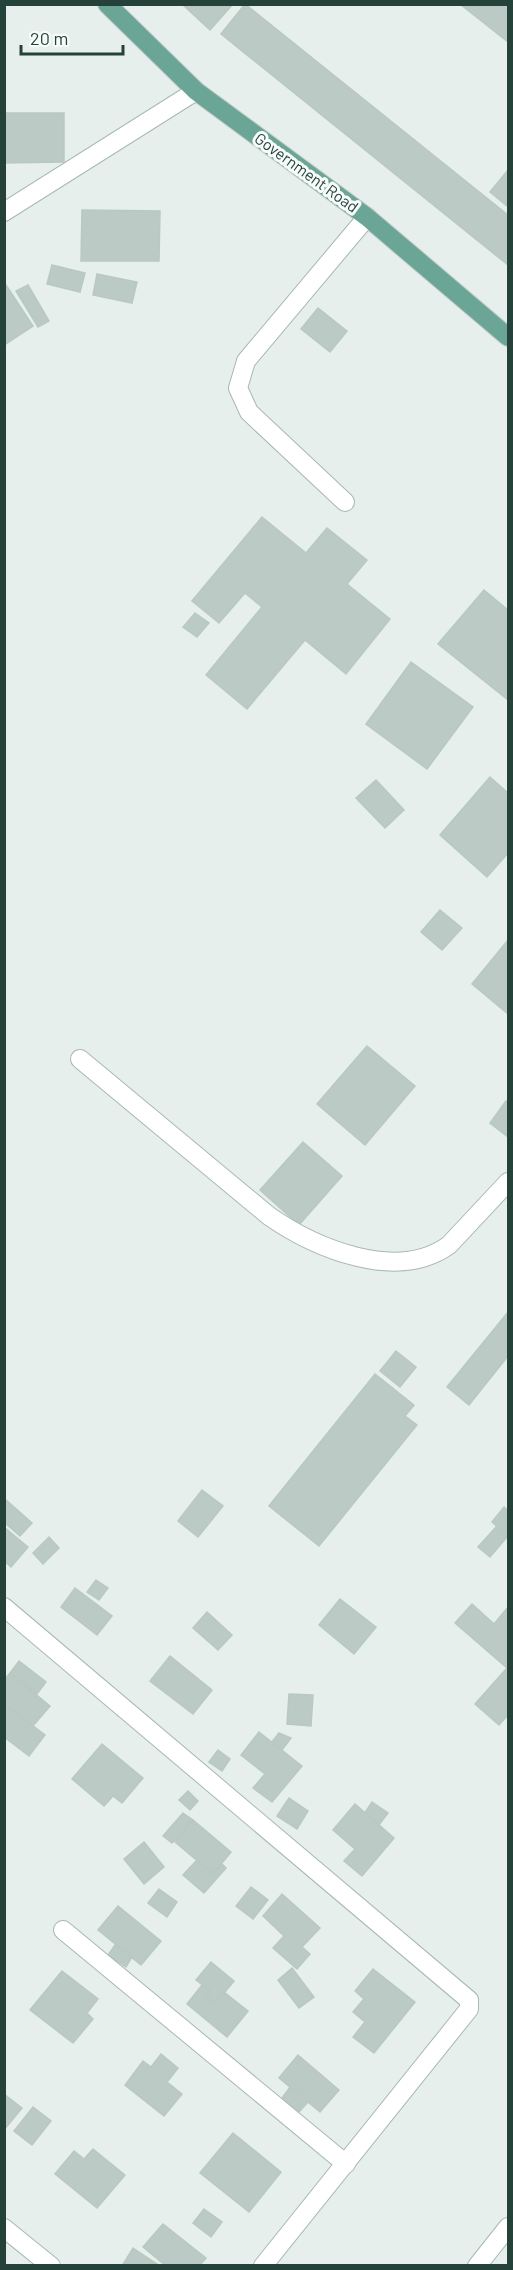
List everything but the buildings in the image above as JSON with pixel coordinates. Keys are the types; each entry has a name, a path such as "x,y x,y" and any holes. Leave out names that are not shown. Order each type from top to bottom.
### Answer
{"main road":[{"name":"Government Road","path":"107,4 196,91 367,217 508,337"}],"street":[{"path":"4,212 196,91"},
{"path":"345,502 249,412 238,388 246,361 367,217"},
{"path":"80,1059 269,1216 287,1229 322,1246 348,1255 395,1261 427,1257 438,1253 449,1245 508,1182"},
{"path":"4,1607 469,2000 469,2009 346,2164 262,2265"},
{"path":"63,1930 346,2164"},
{"path":"477,2265 508,2227"},
{"path":"4,2228 51,2265"}]}
